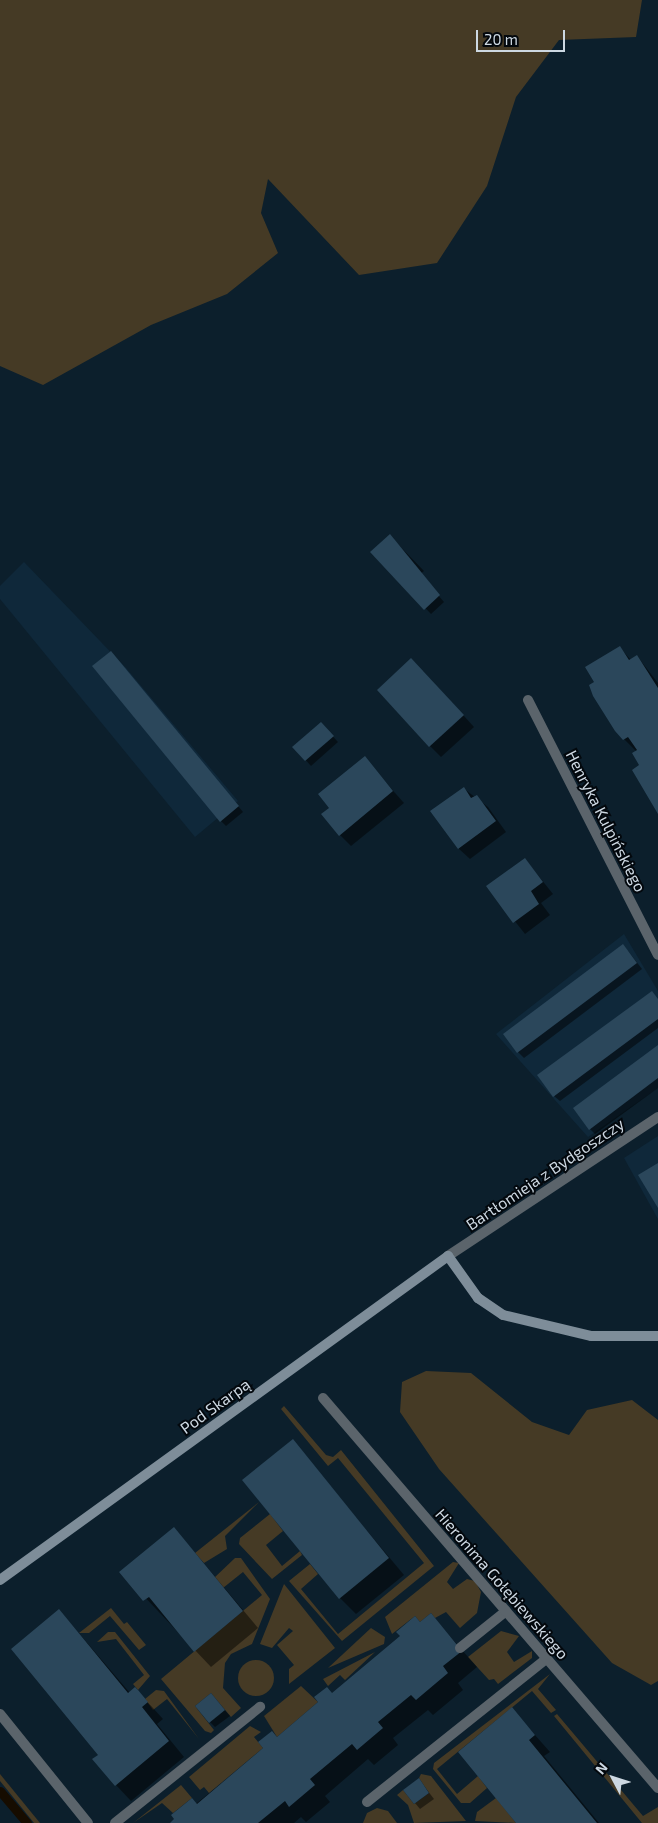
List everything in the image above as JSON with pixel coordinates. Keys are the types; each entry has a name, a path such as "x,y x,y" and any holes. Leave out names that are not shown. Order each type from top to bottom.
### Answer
{"street":[{"name":"Henryka Kulpińskiego","path":"528,700 658,955"},
{"name":"Bartłomieja z Bydgoszczy","path":"448,1256 658,1117"},
{"path":"448,1256 478,1298 503,1316 591,1336 658,1336"},
{"name":"Pod Skarpą","path":"0,1580 448,1256"},
{"name":"Hieronima Gołębiewskiego","path":"323,1398 658,1788"},
{"path":"460,1648 506,1611"},
{"path":"367,1802 546,1659"},
{"path":"115,1823 260,1706"},
{"path":"0,1714 88,1823"}],"shaded area":[{"path":"0,0 642,0 636,37 559,40 516,97 487,186 437,263 359,275 268,179 261,213 278,253 227,294 151,325 43,385 0,366"},
{"path":"24,562 126,668 238,801 195,837 0,599 0,586"},
{"path":"624,934 658,991 658,1088 588,1137 496,1034"},
{"path":"658,1136 658,1219 624,1158"},
{"path":"426,1371 471,1373 532,1422 569,1435 587,1410 632,1400 658,1420 658,1681 651,1685 612,1663 439,1469 400,1412 402,1382"},
{"path":"284,1406 326,1455 333,1457 341,1450 434,1566 342,1641 289,1581 310,1564 318,1574 301,1589 338,1634 424,1563 338,1458 328,1466 281,1409"},
{"path":"259,1502 225,1536 227,1549 204,1563 195,1553"},
{"path":"270,1514 283,1531 266,1545 282,1566 300,1551 302,1555 272,1579 239,1544 240,1538"},
{"path":"235,1558 241,1558 270,1599 252,1644 231,1654 225,1663 223,1688 241,1708 231,1717 211,1693 195,1706 214,1730 211,1733 205,1731 161,1679 262,1595 243,1572 223,1588 214,1578"},
{"path":"453,1562 459,1563 447,1582 453,1589 467,1579 475,1581 481,1592 477,1613 460,1628 446,1612 435,1618 431,1613 420,1622 415,1616 392,1634 385,1617"},
{"path":"284,1584 335,1648 289,1684 289,1669 294,1665 277,1645 293,1631 289,1628 272,1648 260,1644"},
{"path":"111,1608 124,1624 127,1622 146,1645 139,1650 110,1616 89,1633 79,1633"},
{"path":"371,1628 385,1637 384,1644 328,1668"},
{"path":"501,1631 519,1636 507,1652 514,1662 532,1651 532,1658 498,1684 494,1679 489,1680 468,1657"},
{"path":"108,1632 115,1632 150,1676 138,1690 133,1684 144,1675 116,1639 97,1642"},
{"path":"375,1652 345,1680 340,1675 328,1686 323,1679"},
{"path":"256,1660 263,1661 269,1665 273,1671 273,1685 269,1691 263,1695 256,1696 249,1695 243,1691 239,1685 238,1678 239,1671 243,1665 249,1661"},
{"path":"550,1674 538,1689 556,1710 551,1713 532,1691 437,1769 457,1794 478,1776 487,1788 470,1803 461,1803 433,1769 434,1763"},
{"path":"301,1686 318,1702 277,1737 264,1716"},
{"path":"156,1690 164,1691 199,1739 167,1699 153,1710 145,1699"},
{"path":"557,1714 643,1816 658,1807 658,1823 642,1823 554,1716"},
{"path":"250,1726 261,1732 254,1737 263,1748 209,1793 204,1787 200,1790 189,1777"},
{"path":"0,1774 40,1823 34,1823 0,1781"},
{"path":"421,1774 431,1776 466,1821 414,1823 408,1805 397,1795 403,1790 414,1804 429,1793 419,1778"},
{"path":"181,1785 192,1798 173,1813 162,1803 133,1823"},
{"path":"496,1798 516,1823 475,1821 477,1812"},
{"path":"377,1808 388,1811 397,1823 363,1823 367,1813"}],"building":[{"path":"390,534 440,595 424,610 370,552"},
{"path":"620,646 629,660 637,655 658,688 658,814 632,770 639,765 632,753 637,750 628,737 623,740 615,731 593,696 589,685 594,682 585,667"},
{"path":"111,651 239,806 220,822 92,666"},
{"path":"411,658 464,715 429,747 377,690"},
{"path":"321,722 334,736 305,761 292,747"},
{"path":"365,756 393,791 339,836 321,814 329,808 318,794"},
{"path":"464,787 471,798 477,795 496,821 458,849 430,811"},
{"path":"525,858 543,882 531,891 539,904 513,923 486,886"},
{"path":"623,944 637,963 517,1053 503,1034"},
{"path":"652,991 658,999 658,1019 553,1097 537,1075"},
{"path":"658,1045 658,1078 589,1130 573,1108"},
{"path":"658,1163 658,1208 638,1175"},
{"path":"293,1439 389,1558 339,1599 242,1480"},
{"path":"174,1527 243,1611 194,1652 149,1597 143,1601 119,1572"},
{"path":"59,1609 128,1693 135,1687 148,1702 142,1707 169,1741 115,1786 92,1759 98,1755 11,1649"},
{"path":"431,1613 462,1651 443,1666 448,1673 416,1700 411,1695 378,1722 383,1728 357,1750 352,1744 310,1779 315,1785 289,1807 285,1801 258,1823 170,1823 174,1819 171,1815 192,1798 197,1804 263,1748 258,1742 272,1731 277,1737 318,1702 314,1697 327,1687 332,1693 400,1636 396,1632 415,1616 420,1622"},
{"path":"211,1693 225,1710 209,1723 195,1706"},
{"path":"512,1707 535,1735 529,1740 597,1823 516,1823 458,1752"},
{"path":"419,1778 429,1793 414,1804 403,1790"}],"waterway":[{"path":"0,1791 27,1823"}]}
